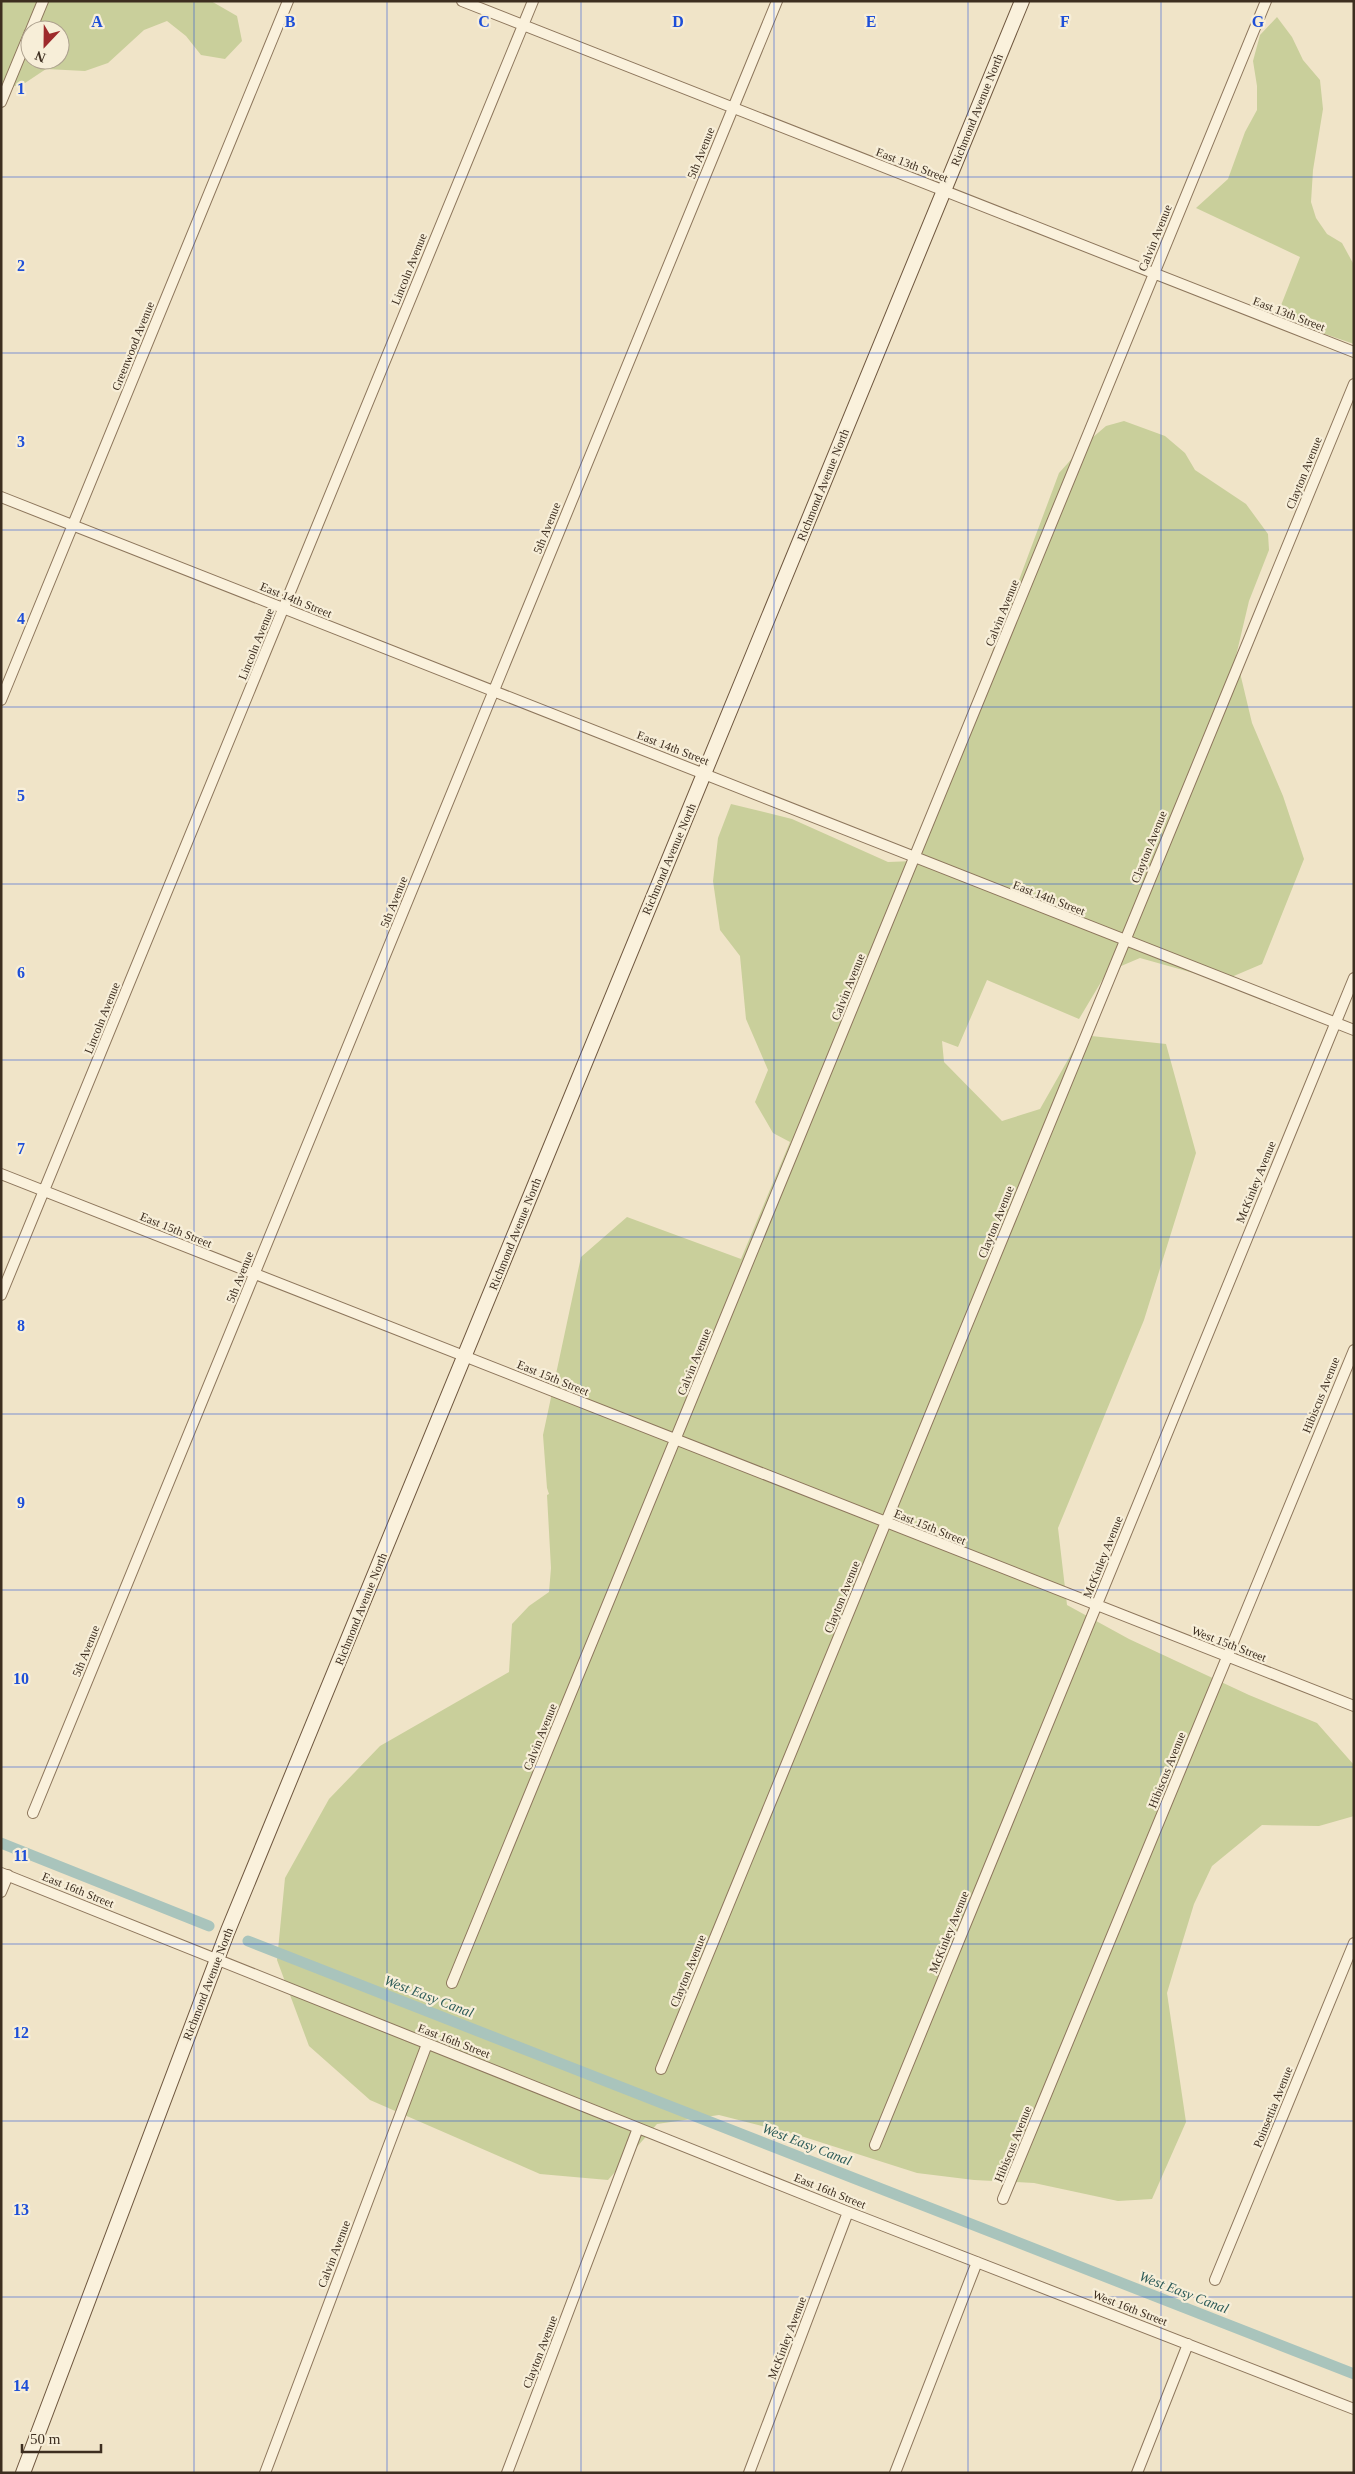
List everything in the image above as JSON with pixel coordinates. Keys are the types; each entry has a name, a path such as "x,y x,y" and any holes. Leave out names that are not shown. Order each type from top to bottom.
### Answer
{"street":[{"path":"35,20 43,1"},
{"name":"Greenwood Avenue","path":"1,700 288,1"},
{"name":"East 13th Street","path":"462,1 1354,352"},
{"name":"Lincoln Avenue","path":"1,1295 533,1"},
{"name":"5th Avenue","path":"33,1813 777,1"},
{"name":"Richmond Avenue North","path":"23,2473 217,1959 1022,1"},
{"name":"Calvin Avenue","path":"452,1983 1266,1"},
{"path":"1,102 20,55"},
{"name":"Clayton Avenue","path":"661,2070 1354,384"},
{"name":"East 14th Street","path":"1,497 1354,1030"},
{"name":"McKinley Avenue","path":"875,2145 1354,978"},
{"name":"East 15th Street","path":"1,1174 1096,1606"},
{"name":"Hibiscus Avenue","path":"1003,2199 1354,1350"},
{"name":"West 15th Street","path":"1096,1606 1354,1706"},
{"path":"1,1892 4,1874"},
{"name":"East 16th Street","path":"4,1874 898,2231"},
{"name":"Poinsettia Avenue","path":"1215,2280 1354,1943"},
{"name":"Calvin Avenue","path":"265,2473 427,2044"},
{"name":"Clayton Avenue","path":"507,2473 638,2128"},
{"name":"McKinley Avenue","path":"749,2473 848,2212"},
{"name":"West 16th Street","path":"898,2231 1354,2409"},
{"path":"895,2473 977,2262"},
{"path":"1137,2473 1188,2344"}],"green space":[{"path":"1,1 211,1 237,16 242,41 225,59 201,55 186,36 167,21 144,30 108,63 85,71 66,70 70,70 70,20 20,20 20,70 44,70 25,83 1,90"},
{"path":"1277,17 1292,37 1303,60 1320,80 1323,109 1313,170 1311,202 1316,218 1327,234 1342,243 1354,265 1354,344 1319,332 1278,313 1300,257 1196,208 1228,179 1245,132 1257,110 1257,86 1253,61 1260,35"},
{"path":"1124,421 1165,436 1185,453 1195,470 1246,504 1268,534 1269,550 1249,601 1236,656 1252,723 1283,796 1304,859 1262,964 1222,981 1140,958 1107,972 1079,1019 987,980 958,1047 942,1041 944,1062 1002,1121 1040,1109 1082,1035 1166,1044 1196,1153 1144,1320 1058,1528 1067,1605 1129,1639 1249,1695 1317,1723 1354,1765 1354,1816 1319,1826 1262,1825 1212,1866 1194,1904 1167,1993 1186,2122 1152,2199 1118,2201 1034,2183 974,2180 917,2173 801,2136 719,2115 657,2124 608,2180 540,2174 370,2100 309,2046 277,1960 285,1878 329,1799 380,1746 509,1672 512,1624 529,1606 549,1592 551,1568 547,1495 549,1494 543,1435 581,1257 627,1217 741,1259 790,1142 773,1133 755,1102 768,1070 746,1019 740,956 720,930 713,881 718,838 731,804 792,819 888,862 914,861 1059,473 1085,444 1106,426"}],"waterway":[{"name":"West Easy Canal","path":"1,1843 209,1926"},
{"name":"West Easy Canal","path":"248,1941 1354,2374"}]}
